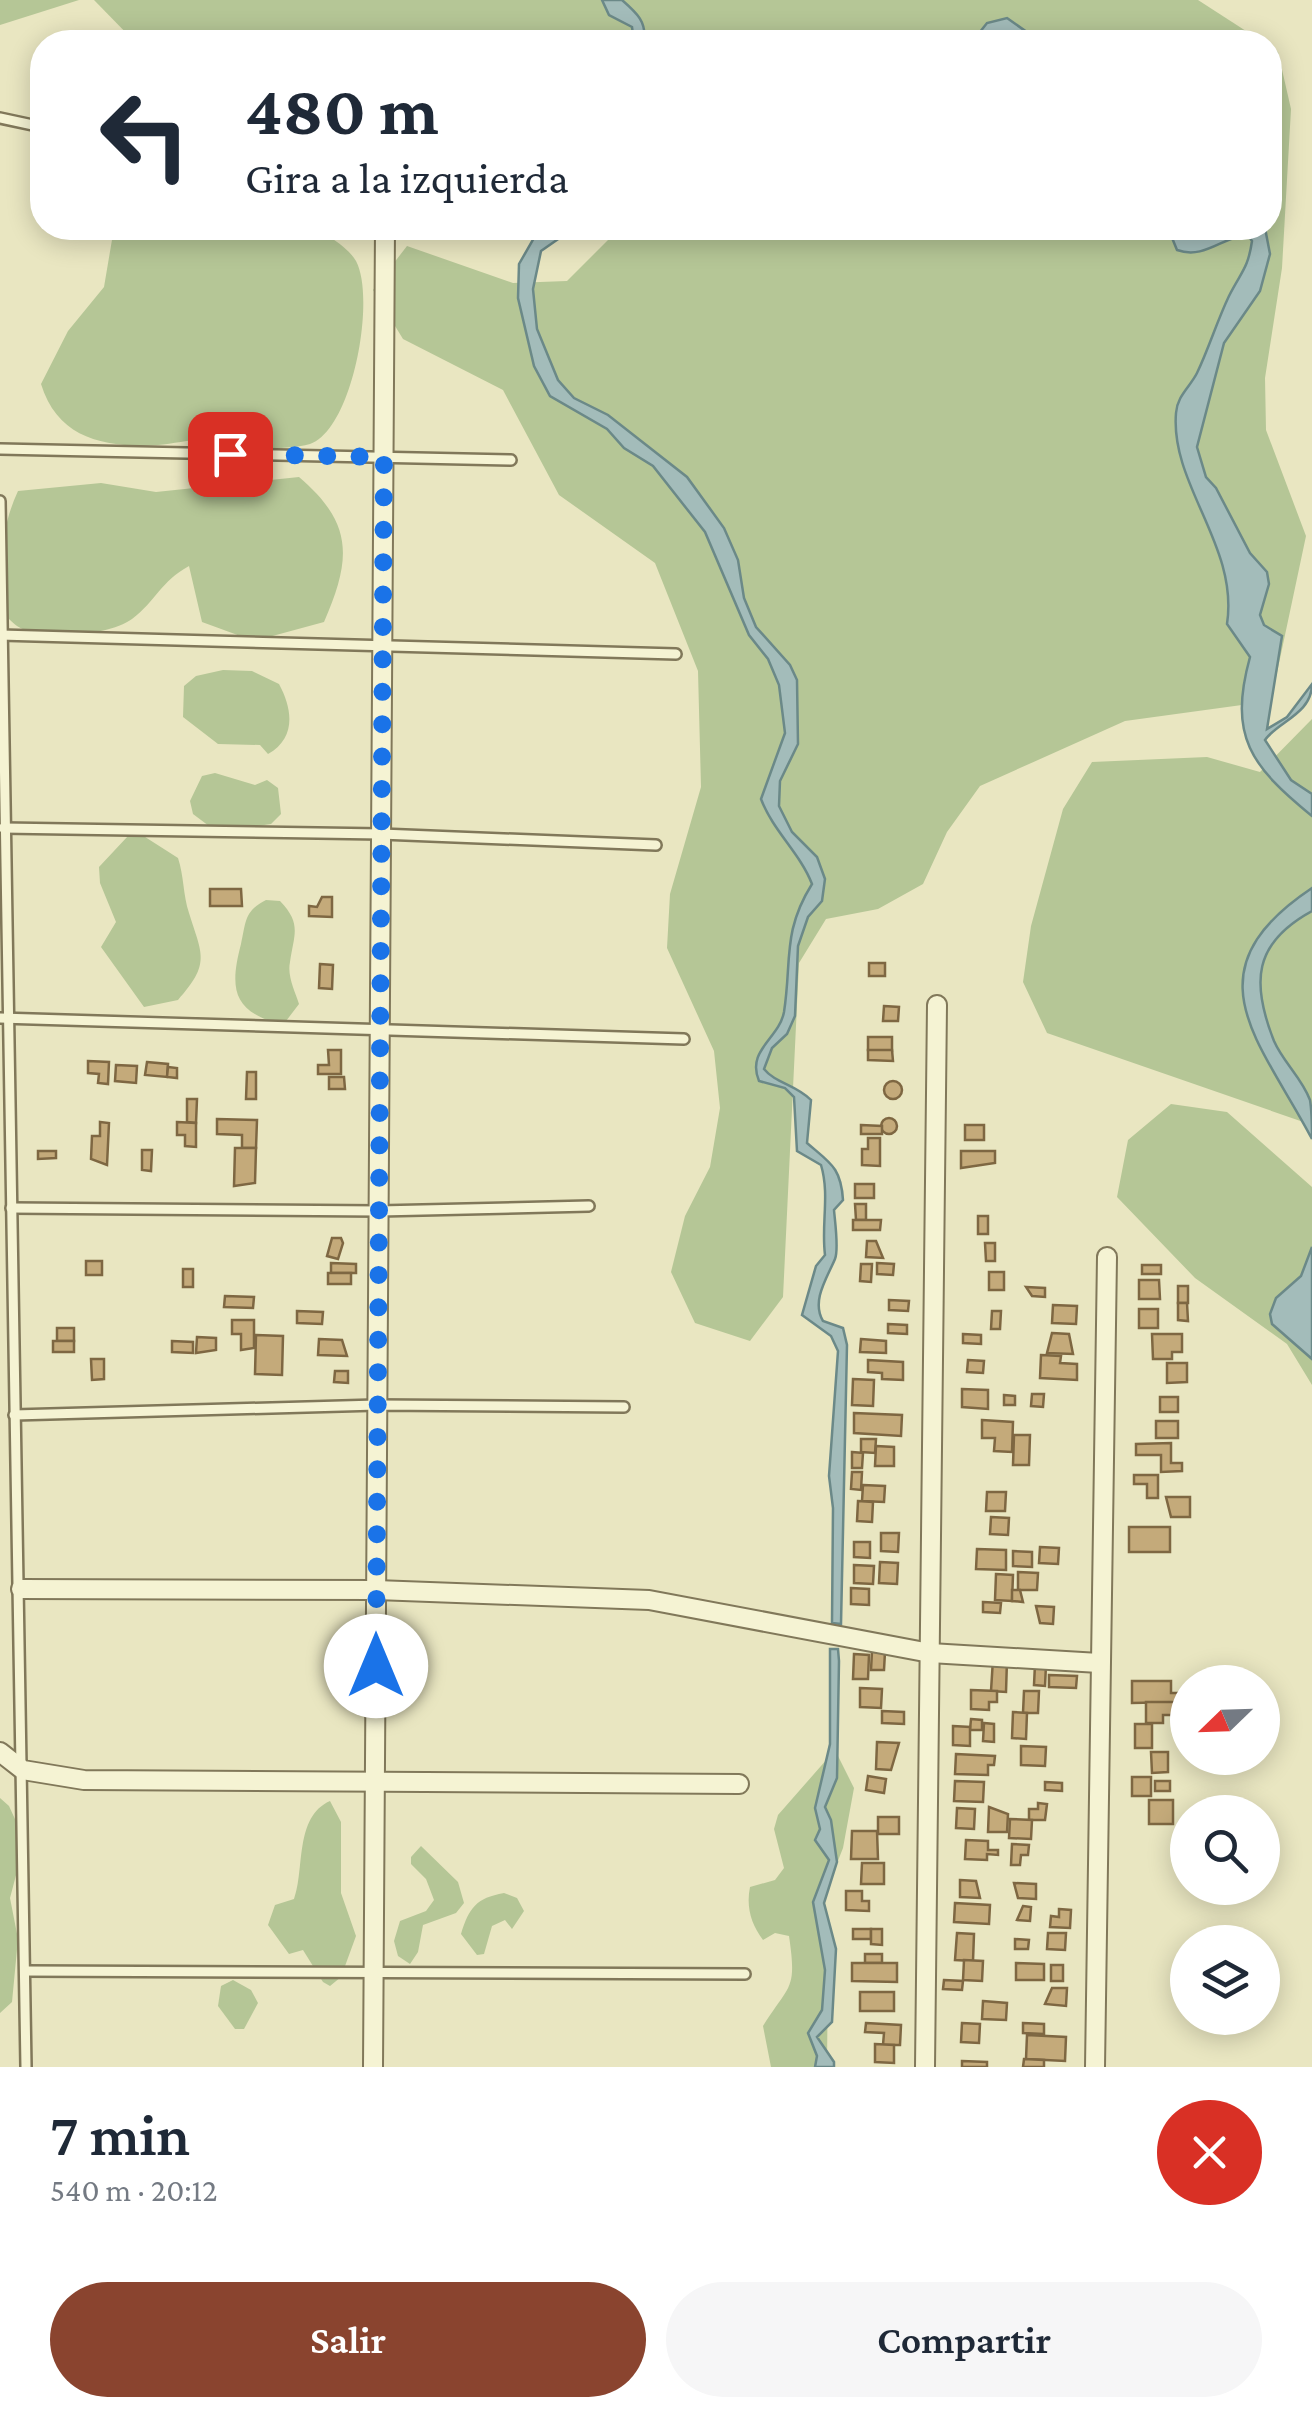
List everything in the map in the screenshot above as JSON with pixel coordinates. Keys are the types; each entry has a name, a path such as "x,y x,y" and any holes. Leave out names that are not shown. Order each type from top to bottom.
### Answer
{"street":[{"path":"373,2067 386,240"},
{"path":"925,2067 937,1006"},
{"path":"1095,2067 1108,1257"},
{"path":"21,1588 376,1590 649,1600 930,1653 1099,1663"},
{"path":"0,1752 23,1770 84,1780 738,1784"}],"lane":[{"path":"0,118 30,124"},
{"path":"0,450 511,460"},
{"path":"0,500 4,1019 21,1588 26,2067"},
{"path":"0,635 676,654"},
{"path":"2,828 381,834 656,845"},
{"path":"4,1019 380,1027 684,1039"},
{"path":"11,1208 379,1211 590,1206"},
{"path":"14,1415 378,1404 624,1407"},
{"path":"24,1971 745,1974"}],"green space":[{"path":"0,0 79,0 0,25"},
{"path":"94,0 1198,0 1244,30 123,30"},
{"path":"1282,70 1291,109 1282,268 1265,378 1266,430 1306,536 1271,701 1125,721 980,786 947,832 923,884 878,909 826,919 799,963 783,1297 750,1341 695,1323 671,1272 685,1216 710,1167 720,1108 714,1051 667,948 670,894 701,787 698,671 655,563 559,495 503,390 403,339 373,290 407,246 513,283 567,281 608,240 1282,240"},
{"path":"112,240 334,240 356,261 363,303 357,361 338,414 325,433 310,444 294,447 241,448 205,440 138,445 102,442 86,436 59,417 41,384 68,331 104,287"},
{"path":"299,477 330,510 342,543 340,579 324,622 254,641 202,622 189,566 132,619 92,633 57,635 28,631 0,609 4,534 18,491 101,483 156,492"},
{"path":"223,670 252,671 279,684 289,723 284,740 268,754 260,745 218,744 183,717 184,686 196,676"},
{"path":"1312,719 1312,1125 1047,1033 1023,982 1031,926 1063,809 1092,762 1207,757 1260,772"},
{"path":"215,773 255,785 267,780 278,788 281,814 271,824 217,832 193,814 190,801 202,776"},
{"path":"142,835 178,858 201,958 195,977 178,1000 144,1007 101,947 116,922 100,883 99,867 128,836"},
{"path":"266,900 280,901 294,923 290,973 299,1004 283,1025 266,1020 245,1006 236,986 237,960 247,918"},
{"path":"1171,1104 1227,1112 1312,1187 1312,1385 1287,1344 1195,1278 1117,1197 1128,1140"},
{"path":"835,1750 854,1788 843,1848 821,1904 828,1962 827,2067 771,2067 763,2026 789,1986 789,1936 775,1933 763,1940 749,1908 750,1887 775,1880 784,1868 774,1829 778,1815"},
{"path":"0,1798 9,1806 25,1841 10,1898 18,1939 12,2002 0,2013"},
{"path":"330,1801 341,1822 341,1893 356,1936 341,1977 330,1986 323,1982 303,1950 289,1954 268,1925 275,1905 294,1899 306,1831 319,1809"},
{"path":"421,1846 458,1882 464,1903 456,1913 423,1925 418,1952 410,1964 398,1956 394,1941 400,1921 426,1911 434,1900 426,1879 411,1864 411,1857"},
{"path":"504,1893 517,1898 524,1911 512,1929 505,1920 492,1926 484,1954 477,1955 461,1934 467,1917 480,1901"},
{"path":"233,1980 251,1990 258,2003 244,2029 235,2029 218,2006 221,1986"}],"water":[{"path":"602,0 622,0 640,18 644,30 632,30 609,15"},
{"path":"1007,18 1024,30 981,30 987,23"},
{"path":"533,240 557,240 541,251 533,289 537,329 558,380 574,398 608,415 687,477 724,528 738,560 744,598 756,627 790,665 797,680 798,744 780,781 779,806 792,832 817,857 825,879 822,901 808,917 798,946 795,1016 787,1034 772,1048 764,1069 811,1100 807,1143 833,1167 842,1189 843,1200 834,1210 836,1255 821,1290 819,1306 823,1321 843,1328 847,1345 841,1624 832,1623 833,1508 829,1476 838,1351 831,1336 802,1315 816,1266 825,1255 824,1176 821,1165 797,1151 794,1097 785,1088 759,1081 756,1070 760,1053 784,1012 792,932 812,884 761,799 785,733 779,685 768,659 749,635 705,532 653,466 624,448 607,429 550,396 534,366 518,298 519,264"},
{"path":"1173,240 1229,240 1196,252 1177,250"},
{"path":"1267,240 1270,254 1260,291 1224,343 1197,447 1206,477 1216,488 1250,553 1267,572 1269,584 1260,615 1264,625 1282,636 1267,729 1287,717 1312,684 1306,703 1265,740 1291,780 1312,794 1312,816 1273,781 1250,748 1242,709 1250,657 1227,624 1228,595 1223,568 1177,440 1179,402 1201,364 1246,264 1252,241"},
{"path":"1312,888 1312,911 1278,937 1262,966 1260,983 1274,1041 1310,1100 1312,1139 1256,1038 1245,1008 1243,978 1252,949 1274,919"},
{"path":"1312,1247 1312,1359 1272,1324 1270,1314 1276,1298 1301,1276"},
{"path":"830,1649 838,1649 839,1661 837,1778 825,1807 831,1820 837,1862 824,1903 836,1949 832,2022 817,2037 834,2067 815,2067 817,2056 808,2033 822,2010 825,1970 813,1902 829,1860 815,1840 820,1829 815,1808 830,1744"}],"building":[{"path":"210,889 241,889 242,906 210,906"},
{"path":"322,897 332,897 332,917 309,916 309,906 317,907"},
{"path":"869,963 885,963 885,976 869,976"},
{"path":"320,964 333,965 332,989 319,988"},
{"path":"884,1006 899,1007 898,1021 883,1021"},
{"path":"868,1037 892,1037 892,1051 868,1050"},
{"path":"328,1050 341,1050 341,1074 318,1074 318,1065 329,1065"},
{"path":"868,1050 892,1050 893,1061 868,1060"},
{"path":"88,1061 109,1062 108,1084 98,1083 99,1074 88,1073"},
{"path":"147,1062 168,1064 167,1077 145,1075"},
{"path":"116,1065 137,1066 136,1083 115,1081"},
{"path":"168,1067 177,1068 177,1078 167,1077"},
{"path":"247,1072 256,1072 256,1099 246,1099"},
{"path":"329,1077 344,1077 345,1089 329,1089"},
{"path":"893,1081 900,1083 900,1097 893,1099 886,1097 884,1090 886,1083"},
{"path":"187,1099 197,1099 196,1123 187,1122"},
{"path":"889,1118 897,1126 889,1134 881,1126"},
{"path":"217,1119 257,1120 256,1148 242,1148 242,1135 217,1134"},
{"path":"100,1122 109,1123 107,1165 91,1159 92,1136 100,1136"},
{"path":"177,1122 196,1123 196,1147 185,1146 185,1135 177,1135"},
{"path":"861,1125 882,1126 882,1134 861,1134"},
{"path":"965,1125 984,1125 984,1140 965,1140"},
{"path":"868,1138 880,1138 880,1166 862,1165 862,1149 868,1149"},
{"path":"235,1148 256,1148 255,1183 234,1186"},
{"path":"142,1150 152,1150 151,1171 142,1170"},
{"path":"38,1151 56,1151 56,1158 38,1159"},
{"path":"961,1151 995,1151 995,1163 961,1168"},
{"path":"855,1184 874,1184 874,1198 855,1198"},
{"path":"855,1204 866,1204 866,1220 856,1220"},
{"path":"978,1216 988,1216 988,1234 978,1234"},
{"path":"853,1220 881,1220 880,1230 853,1230"},
{"path":"332,1238 341,1238 343,1243 338,1259 327,1256"},
{"path":"867,1241 876,1241 883,1258 866,1257"},
{"path":"985,1243 995,1243 995,1261 986,1261"},
{"path":"86,1261 102,1261 102,1275 86,1275"},
{"path":"331,1263 356,1264 356,1273 331,1273"},
{"path":"877,1263 894,1264 893,1275 877,1274"},
{"path":"861,1264 872,1264 871,1282 860,1281"},
{"path":"1142,1265 1161,1265 1161,1274 1142,1274"},
{"path":"183,1269 193,1269 193,1287 183,1287"},
{"path":"989,1272 1004,1272 1004,1290 989,1290"},
{"path":"328,1273 351,1273 351,1284 328,1284"},
{"path":"1139,1280 1159,1280 1160,1299 1139,1299"},
{"path":"1178,1286 1188,1286 1188,1303 1178,1303"},
{"path":"1026,1287 1045,1288 1045,1297 1032,1296"},
{"path":"225,1296 254,1297 253,1308 224,1307"},
{"path":"889,1300 909,1301 908,1311 889,1310"},
{"path":"1178,1303 1187,1303 1188,1321 1178,1320"},
{"path":"1053,1305 1077,1306 1076,1324 1052,1323"},
{"path":"1139,1309 1158,1309 1158,1328 1139,1328"},
{"path":"297,1311 323,1312 322,1324 297,1323"},
{"path":"992,1311 1001,1311 1000,1329 991,1329"},
{"path":"232,1320 254,1320 254,1348 241,1350 241,1334 232,1334"},
{"path":"888,1324 907,1325 907,1334 888,1333"},
{"path":"57,1328 74,1328 74,1341 57,1341"},
{"path":"1052,1333 1069,1334 1073,1354 1047,1353"},
{"path":"963,1334 981,1335 981,1344 963,1343"},
{"path":"1152,1334 1182,1334 1182,1352 1172,1352 1172,1359 1153,1359"},
{"path":"256,1335 283,1336 282,1375 255,1374"},
{"path":"197,1337 216,1338 216,1350 196,1353"},
{"path":"319,1339 342,1340 347,1356 318,1355"},
{"path":"861,1339 886,1341 886,1353 860,1352"},
{"path":"53,1341 74,1341 74,1352 53,1352"},
{"path":"172,1341 193,1342 193,1353 172,1352"},
{"path":"1041,1355 1061,1356 1060,1363 1077,1364 1077,1380 1040,1378"},
{"path":"91,1359 104,1359 104,1379 92,1380"},
{"path":"868,1360 903,1362 903,1380 882,1379 882,1373 868,1372"},
{"path":"968,1360 984,1361 983,1373 967,1372"},
{"path":"1167,1363 1187,1363 1187,1382 1167,1383"},
{"path":"335,1371 348,1371 348,1383 334,1382"},
{"path":"853,1379 874,1380 873,1406 852,1405"},
{"path":"962,1389 988,1390 988,1409 962,1407"},
{"path":"1032,1394 1044,1394 1043,1407 1031,1406"},
{"path":"1004,1395 1015,1396 1015,1405 1004,1405"},
{"path":"1160,1397 1178,1397 1178,1412 1160,1412"},
{"path":"854,1413 902,1415 901,1436 854,1433"},
{"path":"982,1420 1013,1422 1012,1452 994,1451 995,1438 982,1438"},
{"path":"1156,1421 1178,1421 1178,1438 1156,1438"},
{"path":"1014,1435 1030,1435 1029,1465 1013,1465"},
{"path":"861,1439 876,1439 875,1453 861,1452"},
{"path":"1171,1443 1171,1463 1182,1463 1182,1471 1161,1472 1161,1455 1136,1455 1136,1444"},
{"path":"876,1446 894,1447 894,1466 875,1466"},
{"path":"852,1452 863,1453 862,1468 852,1468"},
{"path":"852,1472 862,1472 861,1490 851,1489"},
{"path":"1134,1475 1158,1475 1158,1498 1147,1498 1147,1484 1134,1484"},
{"path":"863,1485 885,1486 884,1502 862,1501"},
{"path":"987,1492 1006,1492 1005,1511 986,1511"},
{"path":"1166,1497 1190,1497 1190,1517 1171,1517"},
{"path":"858,1501 873,1502 872,1522 857,1521"},
{"path":"991,1517 1009,1518 1008,1535 990,1534"},
{"path":"1129,1527 1170,1527 1170,1552 1129,1552"},
{"path":"881,1533 899,1533 898,1552 881,1551"},
{"path":"854,1542 870,1542 870,1558 854,1557"},
{"path":"1040,1547 1059,1548 1058,1564 1039,1563"},
{"path":"977,1549 1006,1550 1006,1570 976,1569"},
{"path":"1013,1551 1032,1552 1032,1567 1013,1566"},
{"path":"880,1562 898,1563 897,1584 879,1583"},
{"path":"854,1565 874,1566 873,1584 854,1583"},
{"path":"1018,1572 1038,1573 1037,1590 1018,1590"},
{"path":"996,1574 1013,1575 1012,1601 995,1600"},
{"path":"851,1588 869,1589 869,1605 851,1604"},
{"path":"1012,1590 1020,1590 1023,1602 1012,1601"},
{"path":"983,1602 1001,1603 1000,1613 983,1612"},
{"path":"1036,1606 1054,1607 1053,1624 1040,1623"},
{"path":"872,1651 885,1652 884,1670 871,1670"},
{"path":"854,1654 869,1655 868,1679 853,1679"},
{"path":"993,1659 1007,1660 1006,1692 991,1691"},
{"path":"1035,1664 1046,1665 1045,1686 1034,1685"},
{"path":"1049,1675 1077,1676 1076,1688 1049,1687"},
{"path":"1132,1681 1170,1681 1170,1702 1132,1703"},
{"path":"860,1688 882,1689 881,1708 860,1707"},
{"path":"971,1690 997,1691 997,1702 989,1702 989,1710 971,1709"},
{"path":"1024,1691 1039,1691 1038,1713 1023,1713"},
{"path":"1146,1702 1170,1702 1170,1715 1163,1715 1163,1723 1146,1723"},
{"path":"882,1711 904,1712 904,1724 882,1723"},
{"path":"1013,1712 1027,1713 1026,1739 1012,1738"},
{"path":"971,1719 982,1720 982,1730 970,1730"},
{"path":"984,1723 994,1724 994,1742 983,1741"},
{"path":"1135,1724 1152,1724 1152,1748 1135,1748"},
{"path":"953,1726 970,1727 970,1746 953,1745"},
{"path":"877,1742 899,1743 891,1770 876,1769"},
{"path":"1021,1746 1046,1747 1045,1766 1021,1765"},
{"path":"1151,1752 1168,1752 1168,1772 1152,1773"},
{"path":"956,1754 995,1756 994,1765 988,1765 988,1775 955,1774"},
{"path":"868,1776 886,1779 884,1793 866,1790"},
{"path":"1132,1777 1151,1777 1151,1796 1132,1796"},
{"path":"955,1781 984,1782 983,1802 954,1801"},
{"path":"1155,1781 1170,1781 1170,1791 1155,1791"},
{"path":"1045,1782 1062,1783 1062,1791 1045,1790"},
{"path":"1149,1800 1170,1800 1170,1824 1149,1824"},
{"path":"1038,1803 1047,1804 1045,1820 1029,1820 1029,1809 1038,1809"},
{"path":"989,1807 1008,1814 1007,1832 988,1832"},
{"path":"957,1808 975,1809 974,1829 956,1828"},
{"path":"878,1817 899,1817 899,1834 878,1834"},
{"path":"1010,1819 1032,1820 1031,1839 1009,1838"},
{"path":"852,1831 877,1831 878,1859 851,1859"},
{"path":"966,1840 988,1841 988,1850 998,1850 998,1855 987,1854 987,1860 965,1859"},
{"path":"1012,1844 1029,1845 1028,1855 1021,1855 1020,1865 1011,1865"},
{"path":"862,1863 884,1863 884,1884 861,1884"},
{"path":"960,1880 976,1881 980,1898 960,1897"},
{"path":"1014,1883 1036,1884 1036,1899 1018,1898"},
{"path":"846,1891 862,1891 862,1901 869,1901 869,1911 846,1910"},
{"path":"955,1903 990,1905 989,1924 954,1922"},
{"path":"1023,1906 1031,1907 1030,1921 1017,1920"},
{"path":"1059,1909 1071,1910 1070,1928 1050,1927 1051,1916 1059,1917"},
{"path":"853,1929 871,1929 871,1939 853,1939"},
{"path":"871,1929 882,1929 882,1945 871,1944"},
{"path":"957,1933 974,1934 973,1961 955,1960"},
{"path":"1048,1933 1066,1933 1065,1950 1047,1949"},
{"path":"1015,1939 1029,1940 1028,1949 1015,1949"},
{"path":"865,1954 882,1954 882,1963 865,1963"},
{"path":"964,1960 983,1961 982,1981 963,1980"},
{"path":"852,1963 897,1963 897,1982 852,1981"},
{"path":"1016,1963 1044,1964 1044,1980 1016,1980"},
{"path":"1051,1965 1063,1965 1063,1981 1051,1981"},
{"path":"944,1980 963,1981 962,1990 943,1989"},
{"path":"1052,1988 1067,1988 1066,2006 1045,2004"},
{"path":"860,1992 894,1992 894,2011 860,2011"},
{"path":"983,2001 1007,2003 1006,2020 982,2019"},
{"path":"866,2023 901,2025 900,2045 883,2045 884,2033 865,2032"},
{"path":"962,2023 980,2024 979,2043 961,2042"},
{"path":"1023,2023 1044,2024 1044,2034 1023,2033"},
{"path":"1027,2035 1066,2037 1065,2061 1026,2059"},
{"path":"875,2044 894,2045 894,2063 875,2062"},
{"path":"1024,2059 1044,2060 1044,2067 1023,2067"},
{"path":"962,2061 987,2062 987,2067 962,2067"}],"route":[{"path":"230,454 384,457 376,1666"}]}
